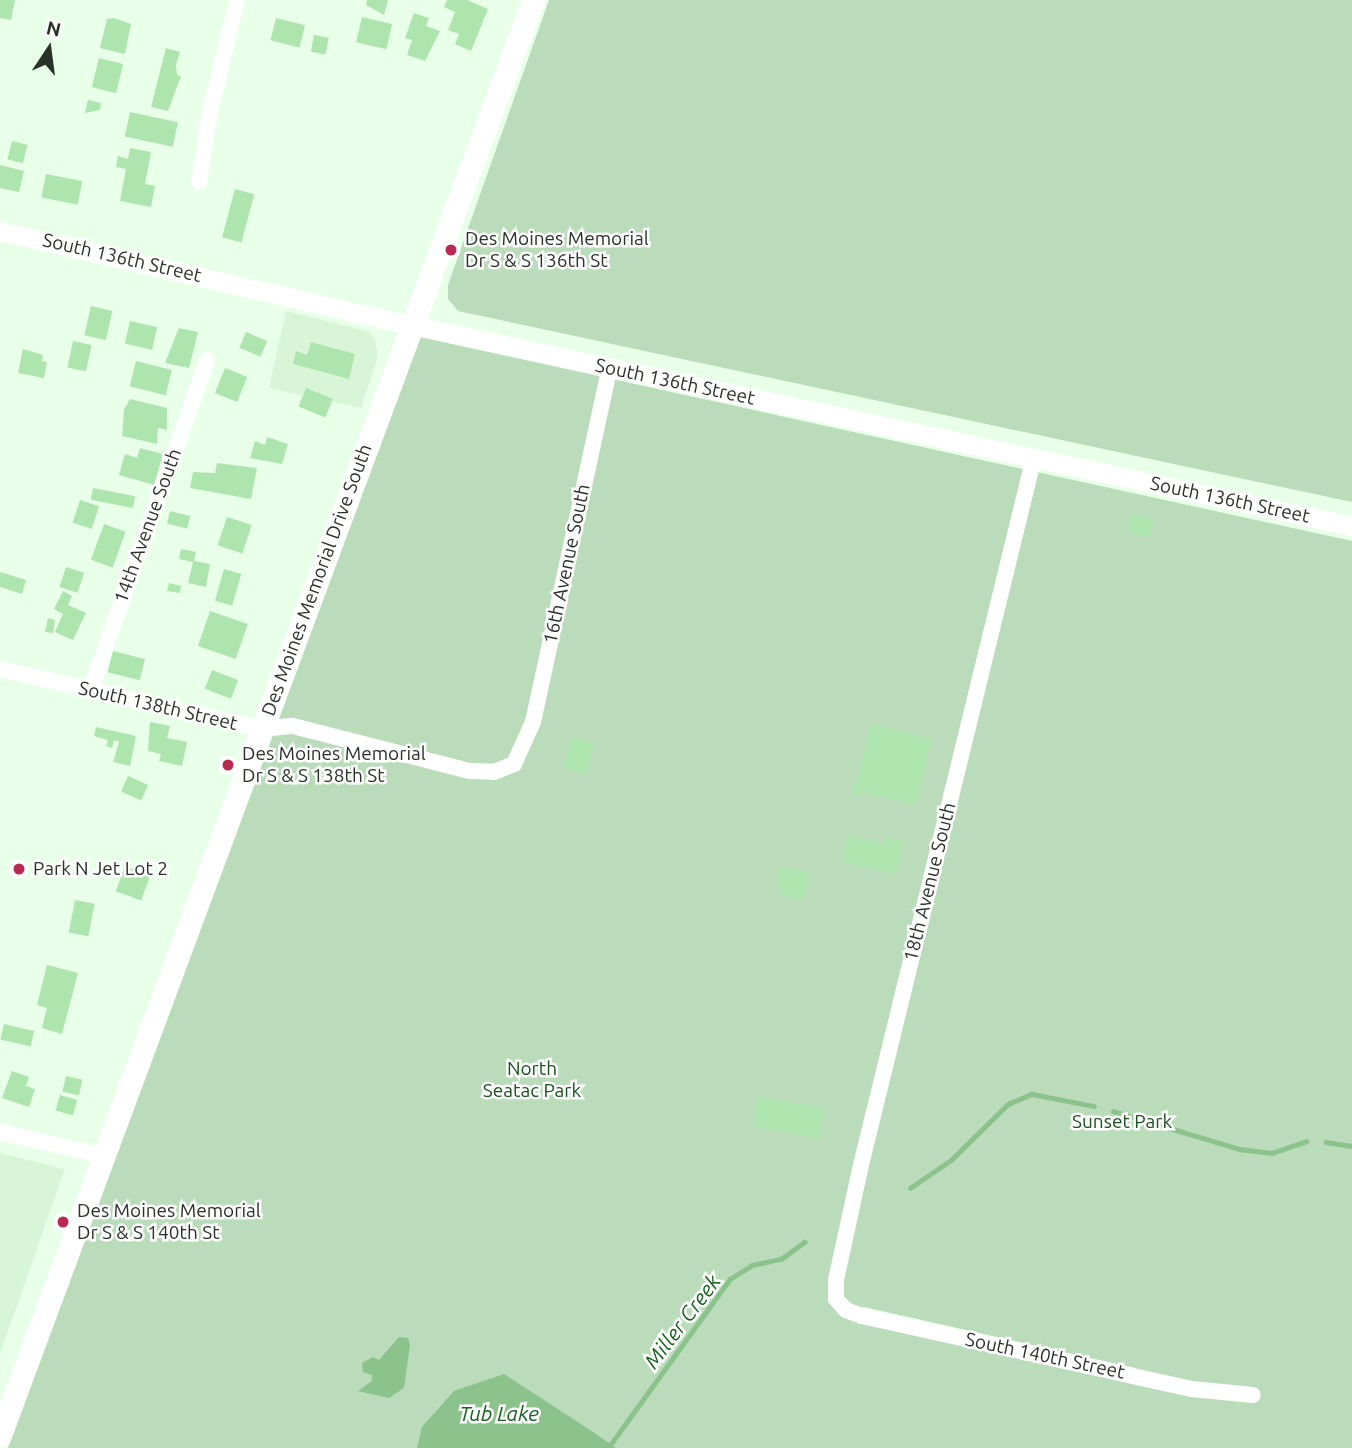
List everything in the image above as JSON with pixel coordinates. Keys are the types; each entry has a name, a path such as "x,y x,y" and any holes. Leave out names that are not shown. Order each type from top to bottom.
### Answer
{"main road":[{"name":"Des Moines Memorial Drive South","path":"0,1435 533,0"}],"street":[{"path":"199,182 237,0"},
{"name":"South 136th Street","path":"0,231 412,325 1352,526"},
{"name":"14th Avenue South","path":"90,691 207,360"},
{"name":"16th Avenue South","path":"519,758 533,722 610,367"},
{"name":"18th Avenue South","path":"840,1306 836,1280 861,1165 1034,457"},
{"name":"South 138th Street","path":"0,669 262,729 293,726 481,772 503,769 519,758"},
{"path":"0,1132 103,1156"},
{"name":"South 140th Street","path":"840,1306 862,1315 1192,1389 1253,1395"}],"shaded area":[{"path":"286,311 367,331 375,338 378,357 361,408 269,388"},
{"path":"0,1153 65,1169 0,1354"}],"green space":[{"path":"549,0 1352,0 1352,502 458,311 448,299 448,285"},
{"name":"North Seatac Park","path":"415,336 1352,541 1352,1448 8,1448","holes":["864,1307 1135,1368 1133,1380 852,1314"]}],"water":[{"path":"399,1337 408,1338 410,1345 404,1388 389,1398 358,1391 372,1381 372,1375 363,1372 362,1363 373,1357 379,1360"},
{"name":"Tub Lake","path":"504,1374 616,1448 417,1448 422,1427 454,1391"}],"building":[{"path":"0,0 15,0 11,20 0,18"},
{"path":"367,0 388,0 384,15 366,5"},
{"path":"447,0 467,0 488,9 471,51 455,44 459,34 448,30 455,12 444,7"},
{"path":"414,13 429,18 426,26 440,31 425,61 407,55 412,40 405,38"},
{"path":"362,17 392,24 386,49 356,42"},
{"path":"114,18 131,24 125,54 100,48 107,19"},
{"path":"276,18 305,25 300,48 270,40"},
{"path":"314,35 329,38 325,55 311,52"},
{"path":"166,48 180,52 176,65 177,75 181,76 168,111 151,107"},
{"path":"99,58 123,64 116,93 92,87"},
{"path":"88,100 101,103 100,110 85,113"},
{"path":"130,112 178,122 173,147 125,136"},
{"path":"12,141 28,145 23,163 7,159"},
{"path":"130,148 151,152 145,184 155,186 151,207 120,201 126,169 116,167 118,156 128,159"},
{"path":"0,165 24,171 19,192 0,188"},
{"path":"46,174 82,181 78,205 41,198"},
{"path":"235,189 254,194 241,242 222,237"},
{"path":"91,306 112,311 106,340 84,335"},
{"path":"130,321 157,327 152,350 125,343"},
{"path":"179,328 198,332 189,368 165,363"},
{"path":"246,332 267,341 261,357 239,348"},
{"path":"73,341 92,345 86,371 67,367"},
{"path":"311,342 355,354 349,379 293,364 296,351 307,355"},
{"path":"23,349 43,355 42,361 47,362 44,378 18,373"},
{"path":"136,361 172,370 166,395 130,386"},
{"path":"225,368 247,377 237,402 215,393"},
{"path":"306,388 333,399 325,417 299,407"},
{"path":"130,399 167,408 167,430 158,428 157,444 122,436 124,410"},
{"path":"267,437 288,444 282,464 250,458 255,441 265,445"},
{"path":"140,448 163,454 154,485 119,475 125,454 137,458"},
{"path":"217,463 257,468 251,499 190,488 193,472 215,473"},
{"path":"93,488 135,496 133,508 91,500"},
{"path":"80,500 99,506 92,529 73,523"},
{"path":"170,511 190,516 187,529 167,524"},
{"path":"1132,514 1153,519 1149,536 1128,532"},
{"path":"227,517 252,525 242,554 218,546"},
{"path":"104,524 126,532 113,568 91,560"},
{"path":"181,549 196,552 194,561 210,564 206,587 188,583 193,562 179,559"},
{"path":"66,567 84,573 78,593 60,587"},
{"path":"224,569 241,574 232,606 215,601"},
{"path":"0,572 26,580 22,594 0,587"},
{"path":"169,583 181,586 180,593 167,591"},
{"path":"63,591 72,596 68,605 86,613 73,640 55,632 63,614 54,609"},
{"path":"210,611 248,624 236,659 198,646"},
{"path":"48,618 55,620 53,633 45,632"},
{"path":"113,651 145,659 140,680 108,672"},
{"path":"212,670 238,680 231,699 205,689"},
{"path":"150,722 170,726 167,738 187,742 182,766 159,761 161,754 148,751"},
{"path":"871,724 932,739 915,805 861,791 860,796 853,794"},
{"path":"96,727 136,736 130,766 113,762 119,742 114,740 112,748 106,746 108,740 94,736"},
{"path":"572,737 594,743 586,773 564,767"},
{"path":"128,776 148,785 141,800 121,792"},
{"path":"848,836 884,844 886,837 904,841 896,874 842,862"},
{"path":"125,866 150,875 141,901 116,891"},
{"path":"780,867 809,873 803,900 780,895 782,888 776,887"},
{"path":"75,900 95,904 88,936 69,932"},
{"path":"47,965 78,973 62,1034 42,1028 47,1008 37,1005"},
{"path":"4,1024 34,1031 31,1047 0,1040"},
{"path":"12,1071 29,1077 26,1086 35,1089 29,1107 2,1098"},
{"path":"66,1076 83,1080 79,1095 62,1092"},
{"path":"60,1095 77,1100 73,1115 56,1110"},
{"path":"759,1096 825,1109 819,1138 753,1125"}],"waterway":[{"name":"Miller Creek","path":"910,1188 951,1160 1008,1104 1032,1094 1094,1106"},
{"name":"Miller Creek","path":"1113,1111 1240,1149 1272,1153 1306,1141"},
{"name":"Miller Creek","path":"1326,1142 1352,1146"},
{"name":"Miller Creek","path":"608,1448 730,1279 752,1265 781,1259 804,1242"}],"place":[{"name":"Des Moines Memorial Dr S & S 136th St","path":"451,250"},
{"name":"Des Moines Memorial Dr S & S 138th St","path":"228,765"},
{"name":"Park N Jet Lot 2","path":"19,869"},
{"name":"Des Moines Memorial Dr S & S 140th St","path":"63,1222"}],"park label":[{"name":"Sunset Park","path":"1122,1122"}]}
